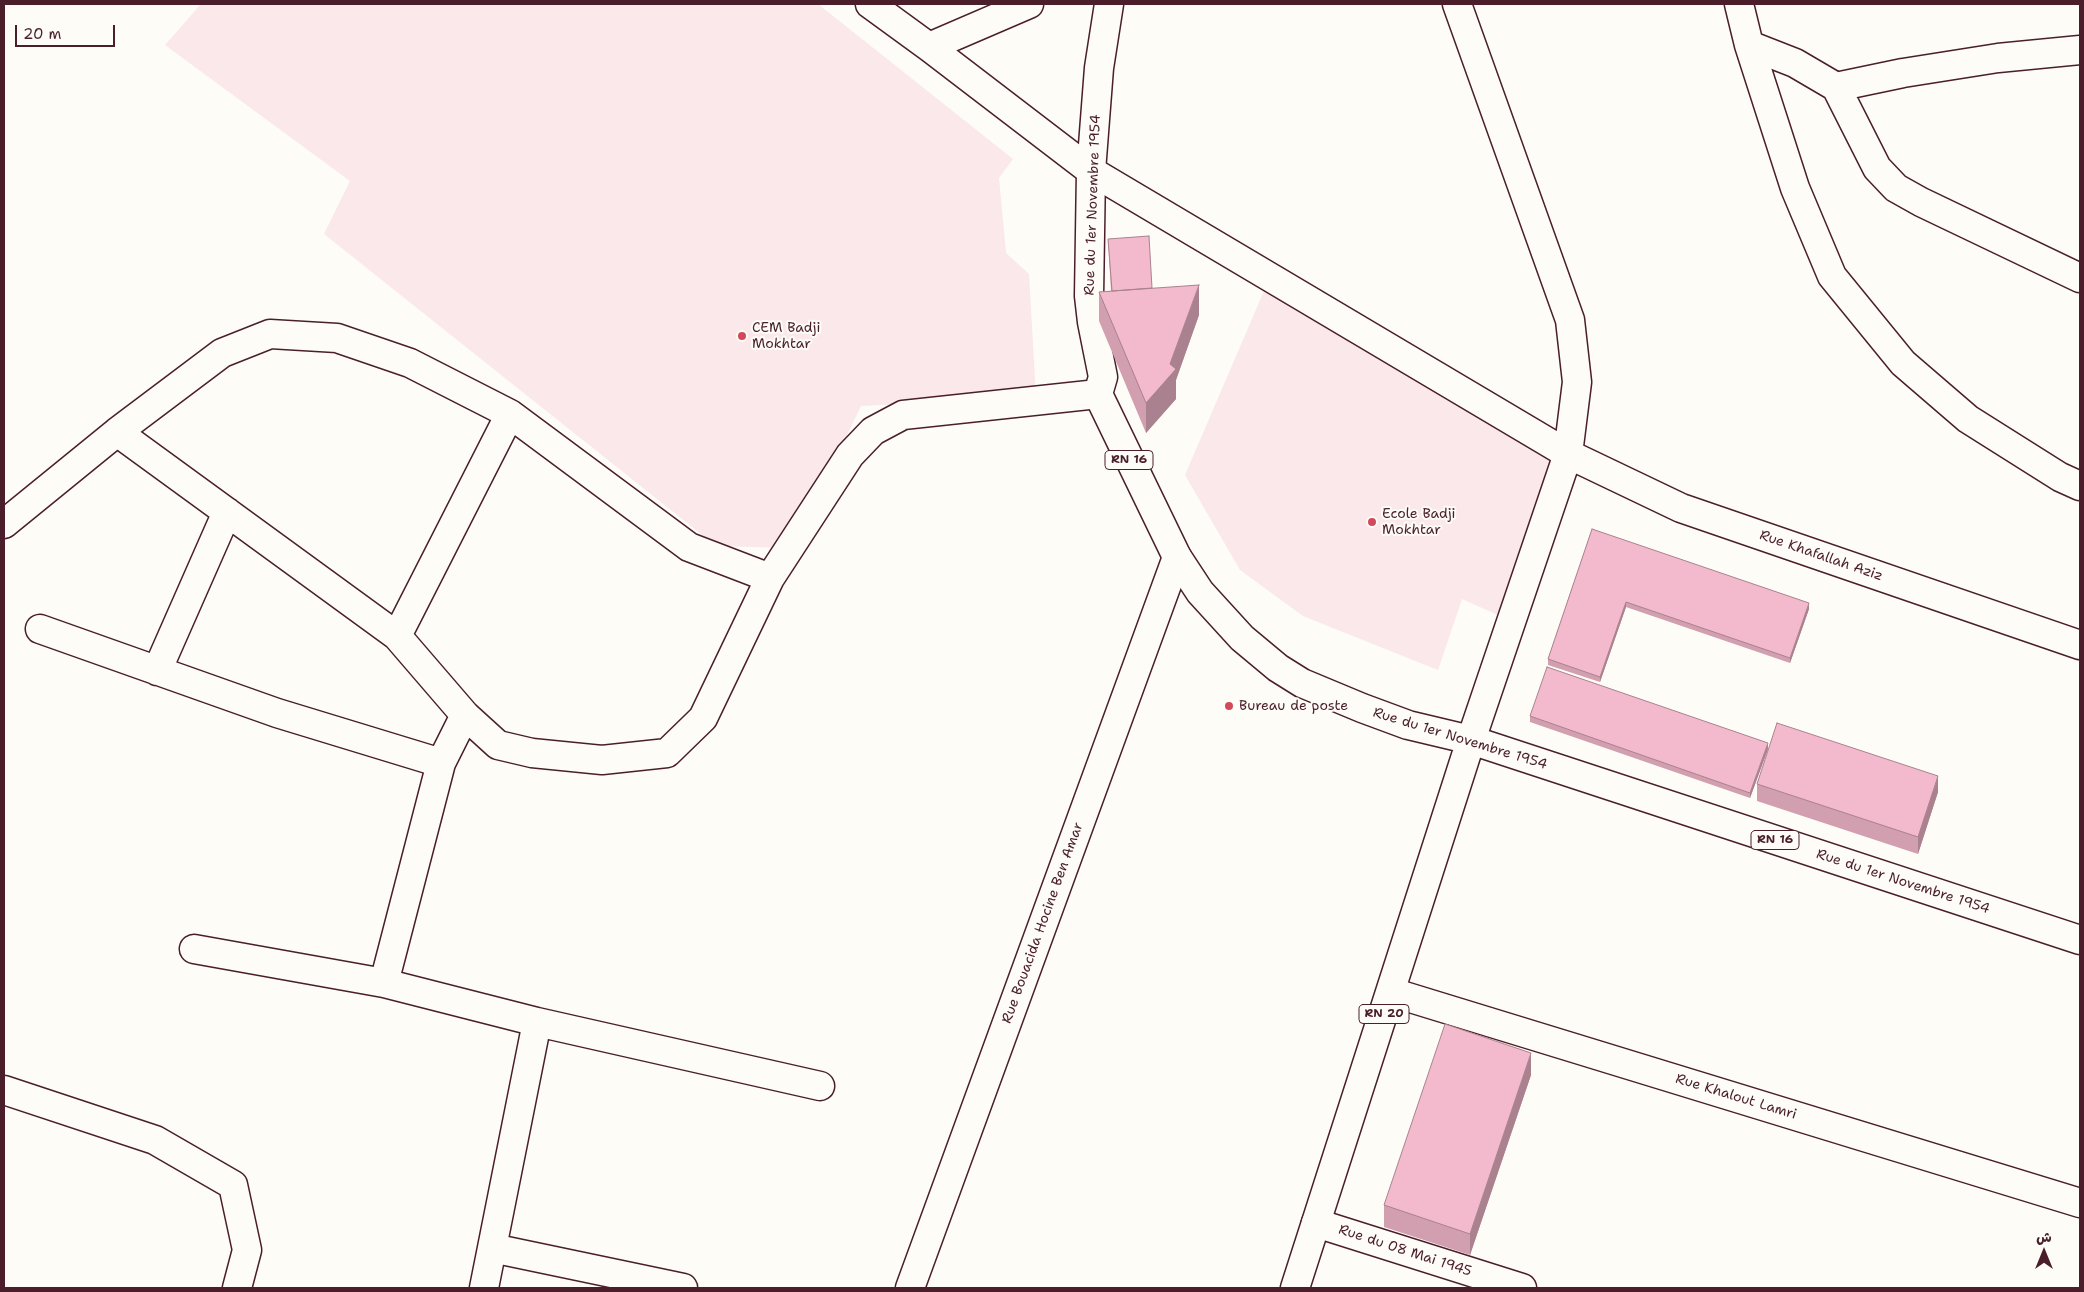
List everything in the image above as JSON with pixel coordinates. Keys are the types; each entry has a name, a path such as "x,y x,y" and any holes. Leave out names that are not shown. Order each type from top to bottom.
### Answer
{"street":[{"name":"Rue Khafallah Aziz","path":"870,4 929,46 1091,172 1568,454 1681,508 2080,645"},
{"path":"929,46 1029,4"},
{"name":"Rue du 1er Novembre 1954","path":"1109,4 1099,68 1091,172 1090,296 1092,322 1102,377 1098,394 1176,557 1200,592 1242,638 1286,673 1302,683 1408,725 1471,740 2080,940"},
{"path":"1457,4 1570,320 1577,382 1568,454 1471,740"},
{"path":"1739,4 1749,46 1795,188 1832,276 1903,362 1968,419 2060,477 2080,486"},
{"path":"1749,46 1795,63 1836,86 1877,168 1896,188 1921,202 2080,278"},
{"path":"1836,86 1998,58 2080,50"},
{"path":"4,524 117,432 222,352 270,334 336,338 410,363 510,414 689,547 770,578"},
{"path":"117,432 397,636 465,715 498,744 532,754 602,760 667,754 703,718 770,578 850,455 873,431 903,415 1098,394"},
{"path":"397,636 510,414"},
{"path":"157,671 227,512"},
{"name":"Rue Bouacida Hocine Ben Amar","path":"910,1288 1176,557"},
{"path":"40,629 277,713 440,763"},
{"path":"384,983 440,763 465,715"},
{"name":"RN 20","path":"1295,1288 1471,740"},
{"path":"194,949 384,983 536,1022 820,1086"},
{"name":"Rue Khalout Lamri","path":"1391,992 2080,1203"},
{"path":"484,1288 536,1022"},
{"path":"4,1090 155,1140 233,1186 247,1250 237,1288"},
{"name":"Rue du 08 Mai 1945","path":"1316,1223 1522,1288"},
{"path":"492,1248 683,1288"}],"shaded area":[{"name":"CEM Badji Mokhtar","path":"201,4 818,4 1013,159 999,178 1006,253 1029,274 1036,397 861,406 792,548 716,546 324,234 350,181 165,45"},
{"name":"Ecole Badji Mokhtar","path":"1267,284 1556,454 1500,616 1462,599 1438,670 1303,616 1240,570 1185,475"}],"building":[{"path":"1149,236 1152,288 1112,291 1108,239"},
{"path":"1199,285 1170,364 1176,369 1146,403 1099,292"},
{"path":"1592,529 1809,603 1790,658 1626,602 1600,677 1548,659"},
{"path":"1547,667 1768,743 1750,793 1530,716"},
{"path":"1777,723 1938,776 1918,837 1757,784"},
{"path":"1445,1024 1531,1053 1470,1234 1384,1205"}],"place":[{"name":"CEM Badji Mokhtar","path":"742,336"},
{"name":"Ecole Badji Mokhtar","path":"1372,522"},
{"name":"Bureau de poste","path":"1229,706"}]}
